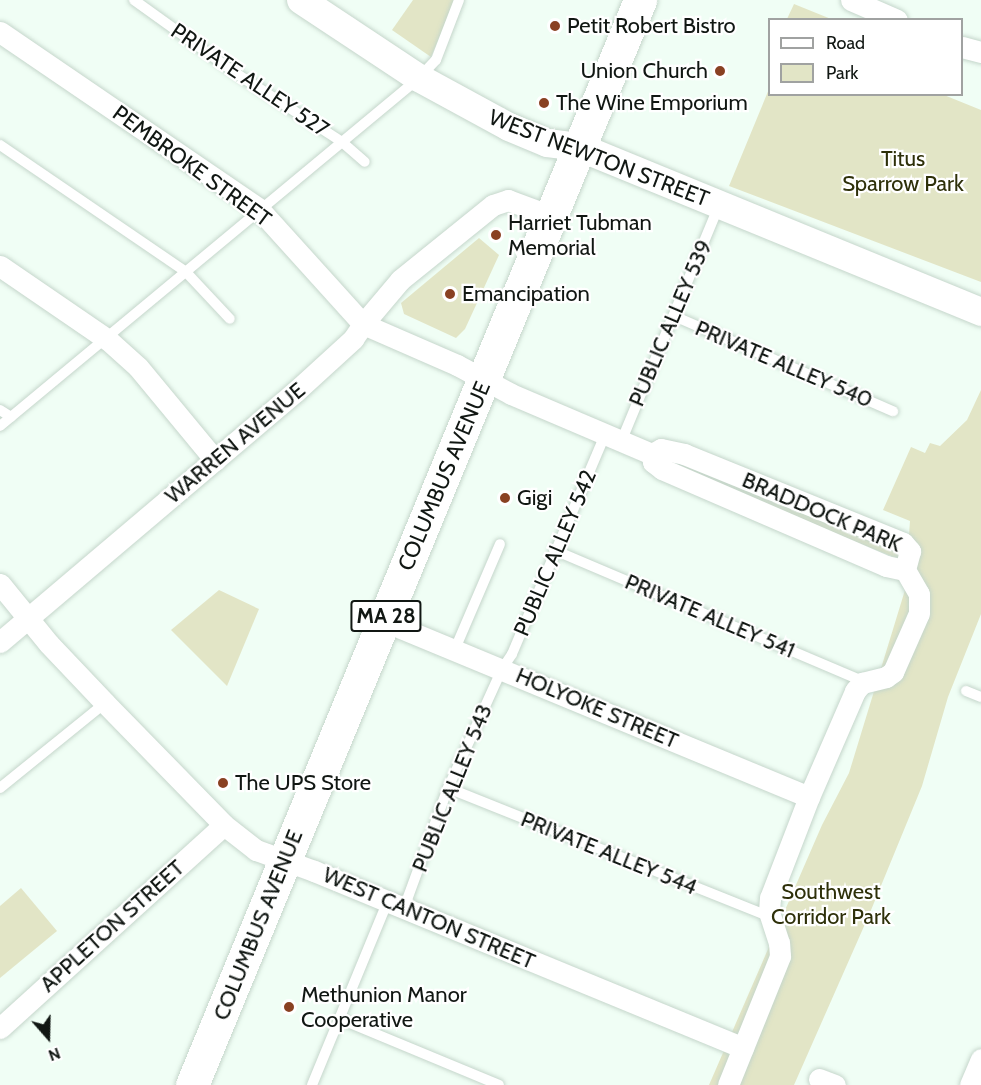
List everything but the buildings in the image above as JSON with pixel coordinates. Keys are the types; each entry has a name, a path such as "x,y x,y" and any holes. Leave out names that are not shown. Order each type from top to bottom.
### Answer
{"main road":[{"name":"WEST NEWTON STREET","path":"301,0 419,78 509,127 548,143 579,147 981,312"},
{"name":"COLUMBUS AVENUE","path":"192,1085 640,0"}],"street":[{"path":"852,0 892,18"},
{"name":"PEMBROKE STREET","path":"0,32 259,209 363,324"},
{"name":"WARREN AVENUE","path":"0,642 344,348 400,280 493,205 508,200 551,216"},
{"path":"0,266 107,339 138,367 215,460"},
{"path":"363,324 457,365 483,381"},
{"name":"BRADDOCK PARK","path":"483,381 613,439 652,454 661,449 684,454 903,543 910,551 905,570 919,594 919,613 893,672 886,677 865,682"},
{"name":"WEST CANTON STREET","path":"0,584 27,618 105,703 224,825 256,850 743,1048"},
{"name":"HOLYOKE STREET","path":"384,621 809,797"},
{"path":"728,1085 780,956 779,943 770,917 770,898 809,797 852,696 858,686 865,682"},
{"name":"APPLETON STREET","path":"0,1028 224,825"},
{"path":"970,1085 981,1059"}],"lane":[{"name":"PRIVATE ALLEY 527","path":"134,0 237,74 342,142 364,162"},
{"path":"0,426 419,78 436,60 459,0"},
{"path":"0,145 186,272 230,319"},
{"name":"PUBLIC ALLEY 539","path":"613,439 674,316 719,204"},
{"name":"PRIVATE ALLEY 540","path":"674,316 893,411"},
{"path":"0,410 11,417"},
{"name":"PUBLIC ALLEY 542","path":"502,669 512,654 554,550 613,439"},
{"path":"455,650 500,544"},
{"name":"PRIVATE ALLEY 541","path":"554,550 865,682"},
{"name":"PUBLIC ALLEY 543","path":"312,1085 340,1018 396,905 502,669"},
{"path":"966,691 981,697"},
{"path":"0,788 105,703"},
{"name":"PRIVATE ALLEY 544","path":"448,789 770,917"},
{"path":"340,1018 499,1085"}],"green space":[{"path":"413,0 455,0 431,57 392,30"},
{"path":"794,4 829,18 787,18"},
{"name":"Titus Sparrow Park","path":"768,91 768,96 946,96 981,110 981,282 729,186"},
{"path":"479,238 499,255 465,329 456,338 404,314 401,303"},
{"name":"Southwest Corridor Park","path":"981,390 981,614 948,697 922,786 869,915 794,1085 709,1085 822,825 849,773 905,590 910,521 883,510 911,447 925,453 930,443 940,446 967,420"},
{"path":"663,457 900,546 901,557 894,557 679,472"},
{"path":"219,590 259,609 227,686 171,630"},
{"path":"21,888 57,931 0,978 0,906"}],"place":[{"name":"Petit Robert Bistro","path":"555,26"},
{"name":"Union Church","path":"720,71"},
{"name":"The Wine Emporium","path":"544,103"},
{"name":"Harriet Tubman Memorial","path":"496,235"},
{"name":"Emancipation","path":"450,294"},
{"name":"Gigi","path":"505,498"},
{"name":"The UPS Store","path":"223,783"},
{"name":"Methunion Manor Cooperative","path":"289,1007"}]}
